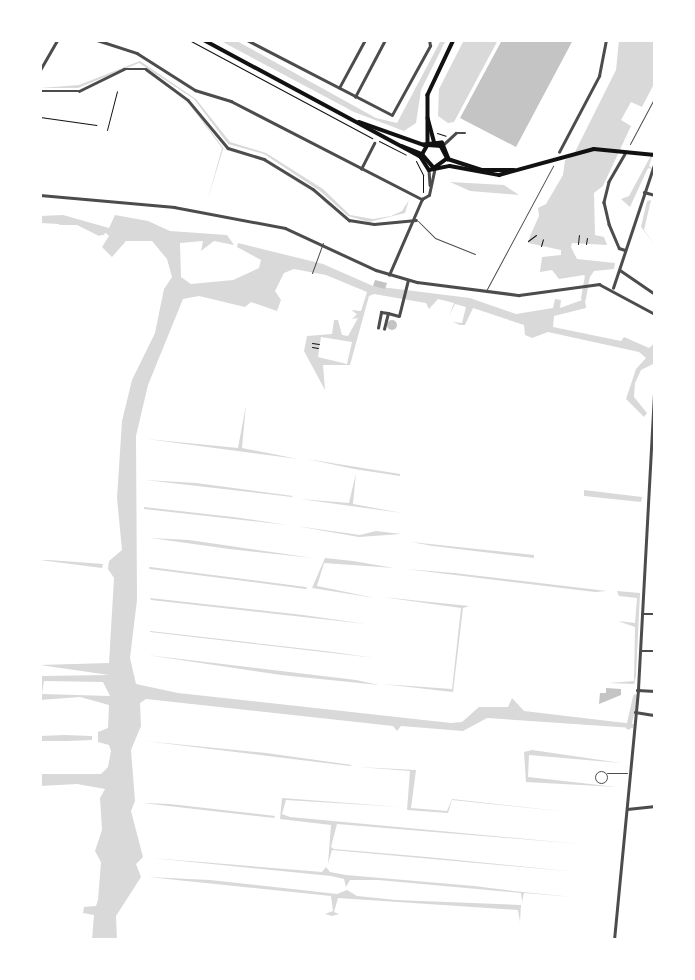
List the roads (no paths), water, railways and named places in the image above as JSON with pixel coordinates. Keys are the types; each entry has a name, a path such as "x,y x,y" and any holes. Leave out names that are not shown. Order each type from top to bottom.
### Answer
{"main road":[{"path":"204,40 421,155 433,170"},
{"path":"421,155 426,144 430,88 454,40"},
{"path":"427,113 434,141"},
{"path":"357,121 426,144 443,145"},
{"path":"426,144 434,141 443,145 448,158 465,165 516,170"},
{"path":"433,170 445,168 487,175 594,149 655,155"},
{"path":"433,170 448,158"}],"street":[{"path":"40,70 57,40"},
{"path":"97,40 136,52 195,90 231,101 422,199"},
{"path":"247,40 392,115 430,42"},
{"path":"340,88 365,40"},
{"path":"355,97 385,40"},
{"path":"559,152 599,76 606,40"},
{"path":"40,92 79,91 124,69 146,69 188,100 228,148 264,159 313,189 349,220 374,224 416,220"},
{"path":"443,145 465,133"},
{"path":"361,169 374,143"},
{"path":"625,154 609,182 604,205 619,247 625,250"},
{"path":"613,288 655,162"},
{"path":"389,275 416,220 422,199 430,188 433,170"},
{"path":"644,192 655,195"},
{"path":"40,195 174,207 289,229 389,275 408,281 519,295 586,284 613,288 655,314"},
{"path":"620,270 655,295"},
{"path":"378,328 382,312 399,316 408,281"},
{"path":"384,329 388,313"},
{"path":"614,940 640,651 652,482 655,375"},
{"path":"642,614 655,614"},
{"path":"640,651 655,651"},
{"path":"637,690 655,691"},
{"path":"635,712 655,715"},
{"path":"626,809 655,806"}],"lane":[{"path":"630,144 655,97"},
{"path":"487,289 553,166"},
{"path":"416,220 435,238 475,254"},
{"path":"312,273 323,243"},
{"path":"606,774 629,774"}],"waterway":[{"path":"583,298 587,275"},
{"path":"150,568 306,588"},
{"path":"628,727 635,697"}]}
